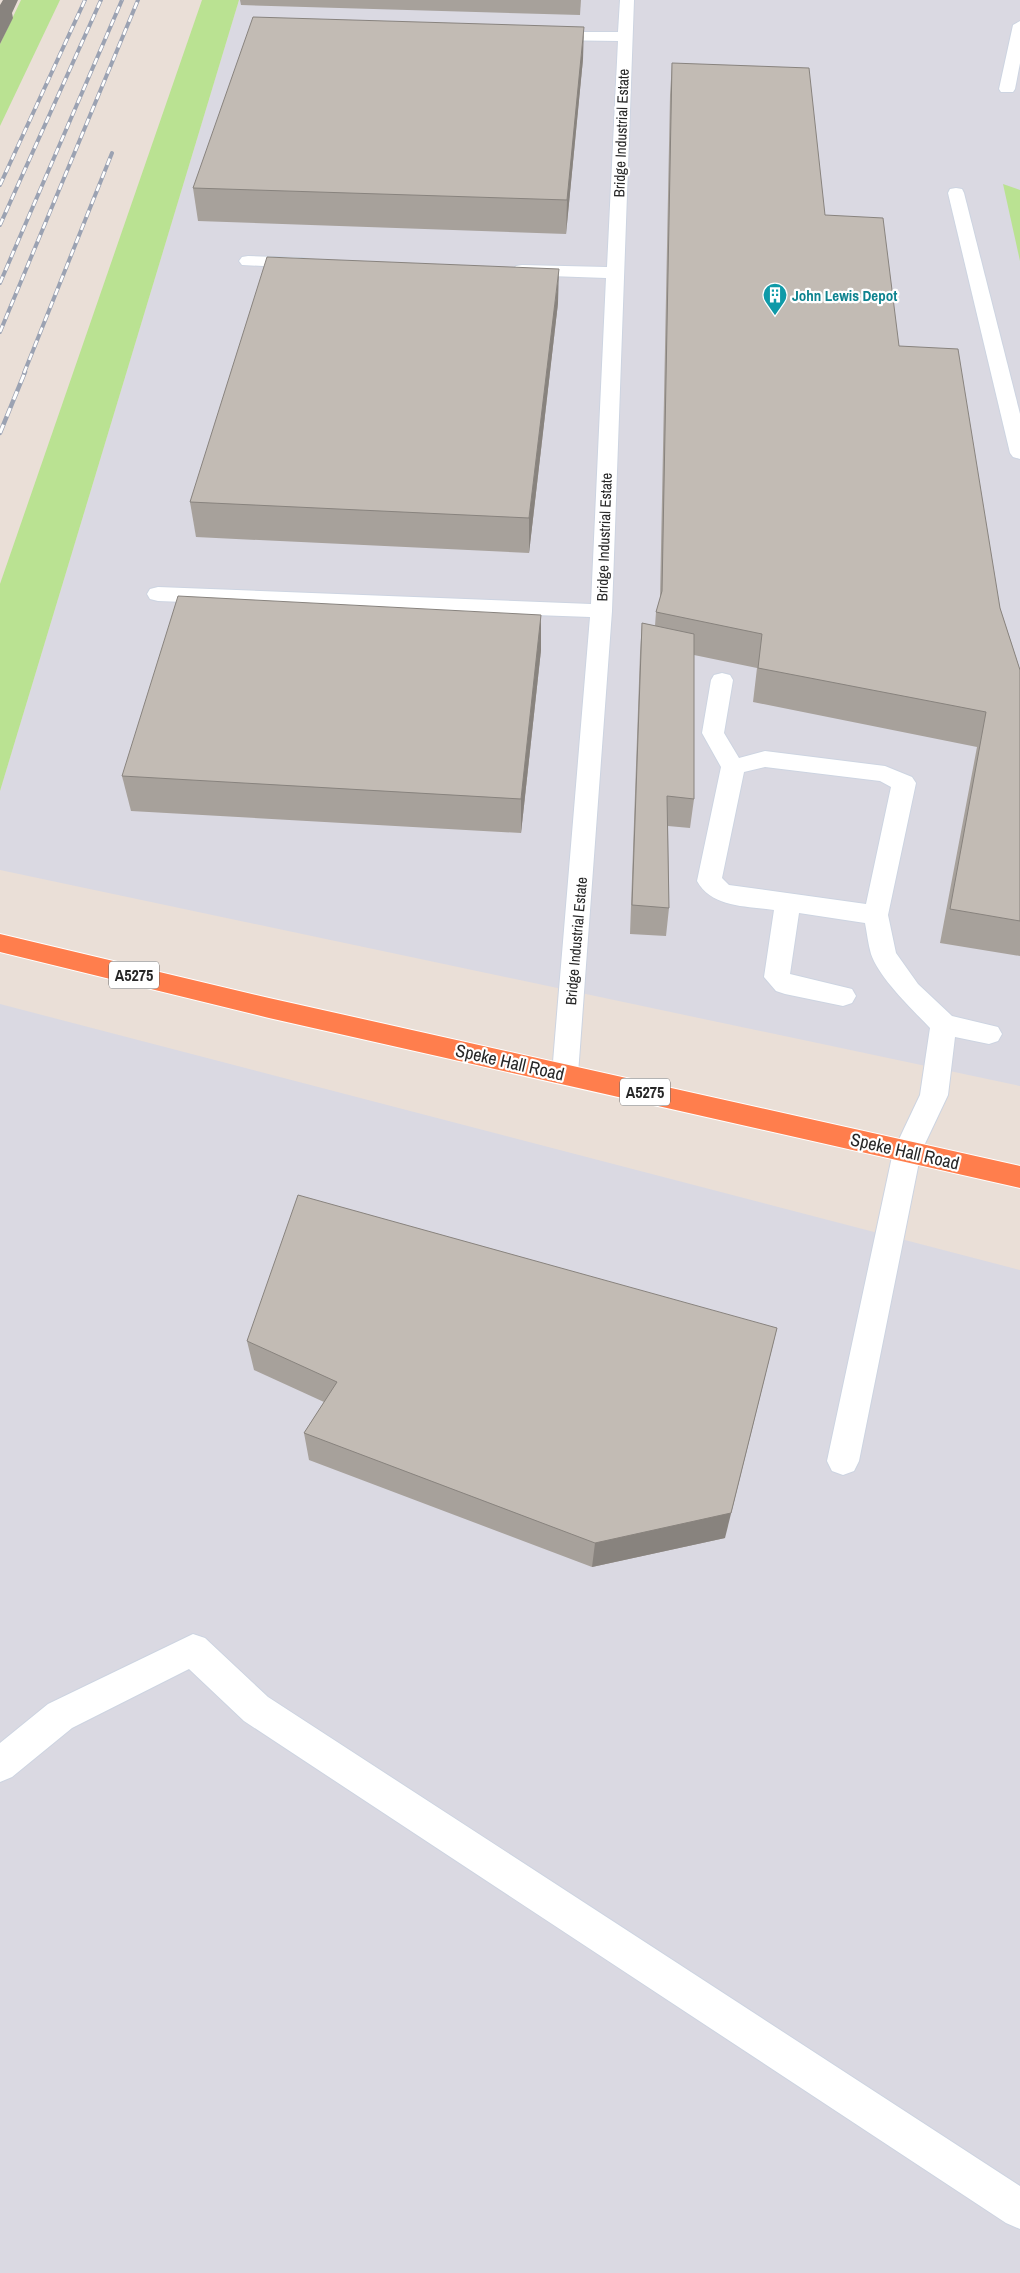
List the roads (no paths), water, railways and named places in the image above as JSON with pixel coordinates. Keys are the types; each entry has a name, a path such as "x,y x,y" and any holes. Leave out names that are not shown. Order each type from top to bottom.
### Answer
{"highway":[{"name":"Speke Hall Road","path":"0,943 269,1008 1020,1177"}],"street":[{"name":"Bridge Industrial Estate","path":"565,1074 601,612 627,0"},
{"path":"1007,89 1020,25"},
{"path":"536,35 626,37"},
{"path":"956,192 1020,453"},
{"path":"248,261 318,263"},
{"path":"506,270 615,273"},
{"path":"158,594 601,612"},
{"path":"722,680 713,733 733,767 709,880 722,893 876,915"},
{"path":"733,767 764,759 885,774 904,783 876,915 884,954 909,991 944,1024 989,1034"},
{"path":"788,902 778,976 785,984 843,996"},
{"path":"842,1461 907,1152 934,1095 944,1024"},
{"path":"0,1765 60,1716 193,1650 256,1709 1020,2209"}],"railway":[{"path":"0,185 85,0"},
{"path":"0,225 101,0"},
{"path":"0,283 122,0"},
{"path":"0,332 138,0"},
{"path":"24,373 112,153"},
{"path":"0,433 25,372"}],"place":[{"name":"John Lewis Depot","path":"775,316"}]}
